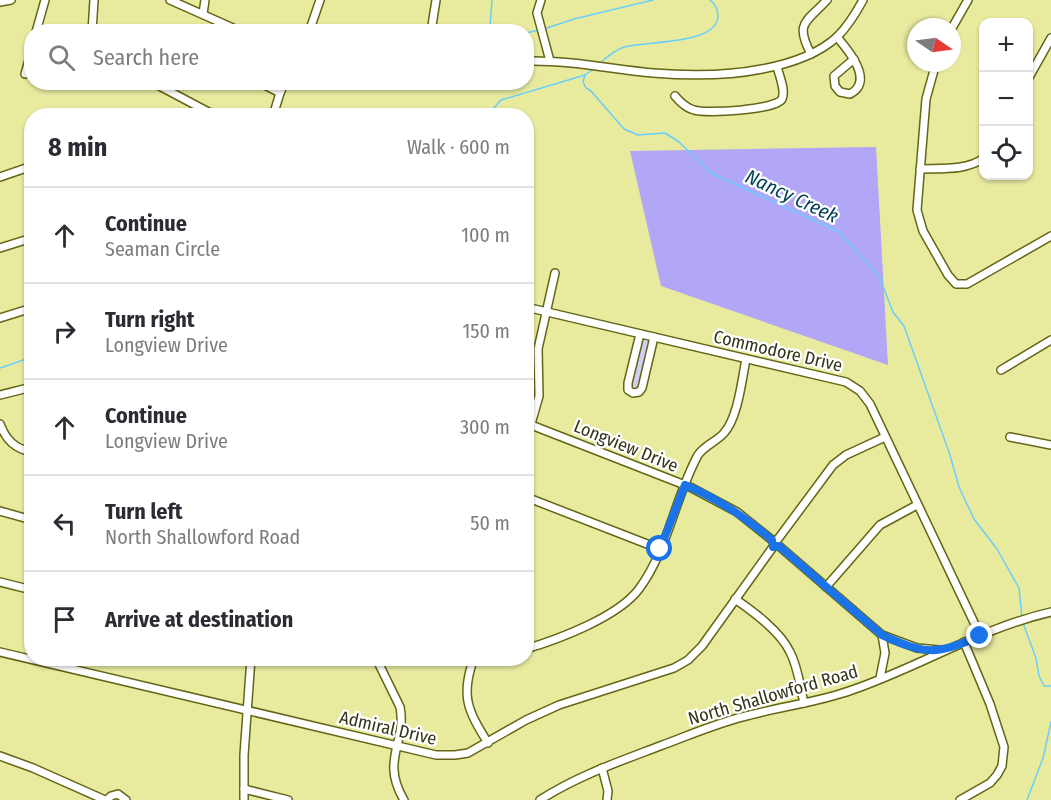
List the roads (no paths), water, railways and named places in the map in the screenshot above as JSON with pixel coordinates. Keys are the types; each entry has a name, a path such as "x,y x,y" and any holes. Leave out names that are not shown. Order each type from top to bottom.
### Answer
{"street":[{"path":"0,2 11,0"},
{"path":"38,24 45,0"},
{"path":"92,24 94,0"},
{"path":"170,0 225,24"},
{"path":"203,14 205,0"},
{"path":"312,24 321,0"},
{"path":"432,24 436,0"},
{"path":"541,0 537,13 550,60"},
{"path":"534,61 550,60 627,70 695,75 743,72 777,66 811,54 837,36 848,25 863,0"},
{"path":"958,18 968,0"},
{"path":"811,54 803,36 804,27 807,18 824,1"},
{"path":"837,36 854,59 860,69 858,87 850,94 840,92 835,86 834,76 854,59"},
{"path":"1033,72 1051,38"},
{"path":"675,96 689,108 702,111 737,110 775,104 781,100 783,94 777,66"},
{"path":"934,72 926,99 917,203 919,219 932,248 948,274 956,284 968,284 1051,236"},
{"path":"167,90 201,108"},
{"path":"274,90 280,93"},
{"path":"275,108 281,90"},
{"path":"920,169 965,166 979,160"},
{"path":"0,177 24,169"},
{"path":"0,248 24,240"},
{"path":"534,410 539,396 537,355 555,273"},
{"name":"Commodore Drive","path":"534,309 849,384 865,396 980,636"},
{"path":"0,318 24,310"},
{"path":"639,334 628,383 628,390 633,393 639,392 642,388 654,337"},
{"path":"1001,370 1051,340"},
{"path":"534,646 567,635 602,618 638,591 660,549 701,450 724,433 732,420 747,359"},
{"path":"0,395 24,389"},
{"path":"0,424 8,441 24,450"},
{"name":"Longview Drive","path":"534,425 685,485 736,512 776,543 882,635 918,648 934,651 945,650"},
{"name":"Admiral Drive","path":"62,666 436,755 468,753 526,720 559,705 681,665 693,656 832,465 846,455 885,437"},
{"path":"1010,437 1051,445"},
{"path":"534,500 660,549"},
{"path":"826,587 880,525 917,505"},
{"path":"0,511 24,518"},
{"path":"0,582 24,588"},
{"path":"735,599 787,646 794,663 804,703"},
{"name":"North Shallowford Road","path":"540,800 565,784 602,768 726,722 833,697 964,642 1022,620 1051,612"},
{"path":"880,678 885,653 882,635"},
{"path":"960,800 990,783 997,776 1002,766 1004,747 990,704 964,642"},
{"name":"Admiral Drive","path":"0,652 24,657"},
{"path":"244,800 251,666"},
{"path":"380,666 400,707 402,716 396,745 394,776 404,800"},
{"path":"471,666 466,698 474,720 488,743"},
{"path":"0,756 106,800 118,794 126,800"},
{"path":"602,768 608,791 607,800"},
{"path":"244,789 288,800"}],"waterway":[{"name":"Nancy Creek","path":"490,24 492,0"},
{"name":"Nancy Creek","path":"544,29 574,19 653,0"},
{"name":"Nancy Creek","path":"600,63 624,47 678,40 705,33 714,26 718,17 716,7 710,0"},
{"name":"Nancy Creek","path":"534,31 539,30"},
{"path":"494,108 501,100 585,75 595,68"},
{"name":"Nancy Creek","path":"585,75 583,82 586,88 624,129 638,135 665,133 679,142 711,173 839,232 879,276 893,312 904,326 950,455 959,487 974,519 997,549 1019,588 1022,618"},
{"path":"0,368 24,360"},
{"name":"Nancy Creek","path":"1023,623 1036,658 1039,676 1044,686 1051,686"},
{"name":"Nancy Creek","path":"1027,800 1043,758 1051,722"}]}
